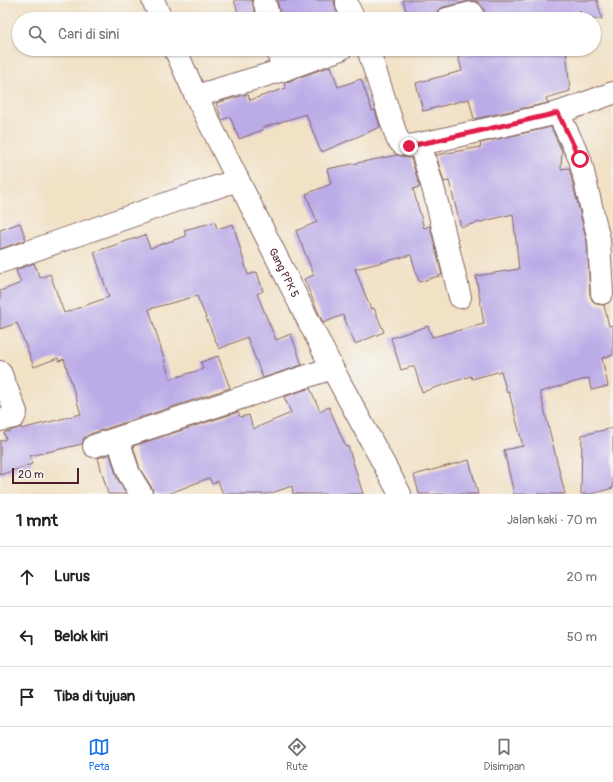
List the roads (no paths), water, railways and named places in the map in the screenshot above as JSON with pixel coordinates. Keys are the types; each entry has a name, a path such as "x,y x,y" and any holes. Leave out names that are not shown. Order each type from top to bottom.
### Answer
{"street":[{"path":"153,0 158,12"},
{"path":"264,0 267,12"},
{"path":"347,0 347,5 350,12"},
{"name":"Gang PPK 5","path":"178,56 196,96 332,368 400,494"},
{"path":"279,56 283,70"},
{"path":"196,96 283,70 322,56"},
{"path":"370,56 397,138 402,144 409,146 558,113 613,93"},
{"path":"558,113 580,159 599,240 602,293"},
{"path":"420,144 434,191 460,297"},
{"path":"0,262 238,180"},
{"path":"94,446 332,368"},
{"path":"0,372 16,412 14,417 0,420"},
{"path":"118,439 129,474 141,494"}]}
